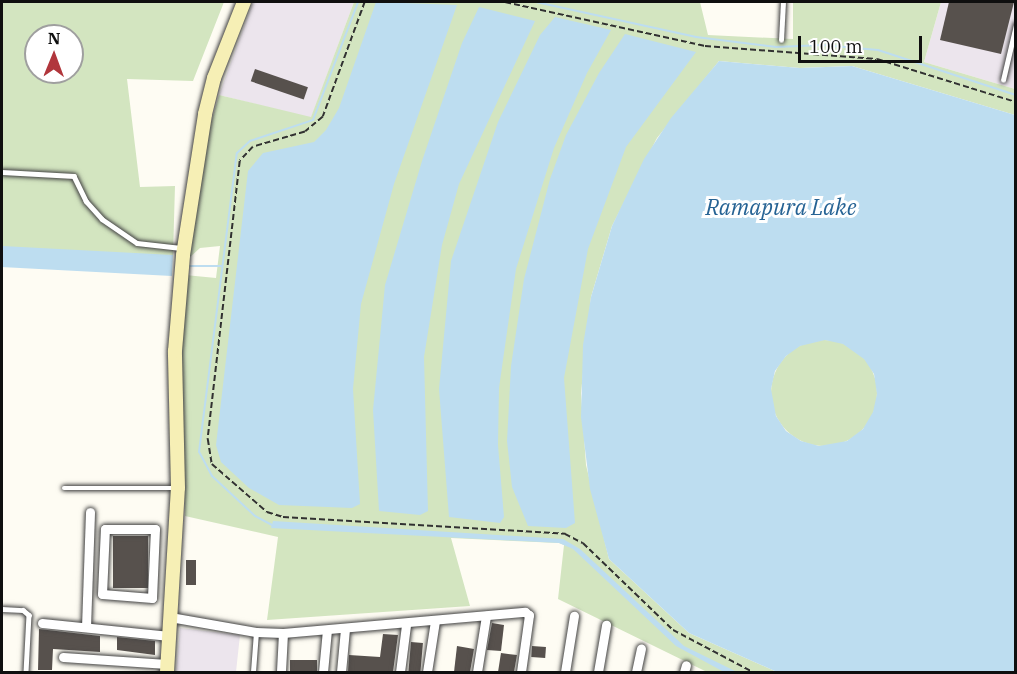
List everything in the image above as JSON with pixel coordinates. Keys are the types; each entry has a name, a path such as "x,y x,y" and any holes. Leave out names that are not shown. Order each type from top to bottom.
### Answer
{"main road":[{"path":"167,668 178,488 175,351 183,252 207,105 244,2"}],"street":[{"path":"86,627 90,512"},
{"path":"105,529 154,529 155,541 152,598 102,594 105,529"},
{"path":"155,541 175,542"},
{"path":"170,617 256,632 283,633 406,625 527,612 520,672"},
{"path":"477,672 486,616"},
{"path":"565,672 574,616"},
{"path":"427,672 435,621"},
{"path":"42,623 169,636"},
{"path":"400,672 406,625"},
{"path":"598,672 606,625"},
{"path":"341,672 345,629"},
{"path":"323,672 327,630"},
{"path":"281,672 283,633"},
{"path":"636,672 641,649"},
{"path":"63,657 167,668"}],"lane":[{"path":"781,40 783,2"},
{"path":"1003,80 1016,25"},
{"path":"2,172 74,176 86,201 102,219 137,243 183,252"},
{"path":"64,488 178,488"},
{"path":"2,609 23,610 29,615 26,672"},
{"path":"253,672 256,632"}],"path":[{"path":"365,2 329,104 318,123 305,132 253,147 242,156 208,452 215,469 267,512 283,517 565,534 583,543 674,630 753,672"},
{"path":"505,2 705,46 877,59 1016,102"}],"shaded area":[{"path":"253,2 354,2 311,118 219,95"},
{"path":"941,2 1015,2 1015,89 924,62"},
{"path":"180,628 240,635 236,672 176,672"}],"green space":[{"path":"2,2 224,2 193,81 127,79 140,187 175,186 173,255 2,266"},
{"path":"354,2 700,2 708,35 793,39 793,2 941,2 924,62 1015,89 1015,115 852,66 800,68 719,61 657,138 612,226 591,297 581,393 586,465 609,559 689,633 777,672 707,672 558,599 564,545 559,543 451,538 470,606 267,620 278,537 185,516 181,351 185,275 216,278 220,246 200,248 189,258 208,133 219,95 311,117"},
{"path":"824,340 844,344 861,356 873,373 877,393 873,413 861,430 844,442 824,446 804,442 787,430 775,413 771,393 775,373 787,356 804,344"}],"water":[{"path":"376,2 457,5 394,184 361,304 353,389 360,504 352,508 279,505 249,488 221,462 216,445 248,171 263,153 314,142 326,130 339,108"},
{"path":"479,7 535,21 459,184 442,245 424,357 428,511 420,515 379,511 373,410 385,285 422,161 462,43"},
{"path":"555,17 611,30 587,73 554,148 516,269 499,388 498,445 504,517 500,523 449,517 439,389 451,261 498,122 540,35"},
{"path":"625,34 696,52 626,147 588,249 564,378 575,523 566,528 528,526 512,487 507,441 511,366 524,279 550,179 566,135 599,73"},
{"name":"Ramapura Lake","path":"719,61 800,68 852,66 1015,115 1015,672 777,672 689,633 609,559 590,489 581,417 583,345 591,297 612,226 644,159 671,118","holes":["825,340 843,344 864,359 874,374 877,394 873,412 863,429 847,441 819,446 801,441 786,431 776,416 771,389 775,371 786,356 800,346"]},
{"path":"2,246 173,255 172,276 2,267"},
{"path":"273,521 563,539 580,549 684,646 737,672 724,672 676,646 573,549 559,543 271,528"}],"building":[{"path":"949,2 1014,2 1001,54 940,40"},
{"path":"255,69 308,87 304,100 251,81"},
{"path":"113,536 148,536 148,588 113,588"},
{"path":"186,560 196,560 196,585 186,585"},
{"path":"492,623 504,625 501,651 487,650"},
{"path":"39,629 100,636 100,652 53,649 52,670 38,670"},
{"path":"383,634 398,635 393,672 348,672 349,655 380,657"},
{"path":"117,637 155,641 155,655 117,650"},
{"path":"411,642 423,643 420,672 408,672"},
{"path":"457,646 474,649 470,672 454,672"},
{"path":"532,646 546,647 545,658 531,657"},
{"path":"501,653 517,655 514,672 498,672"},
{"path":"290,660 317,660 317,672 290,672"}],"waterway":[{"path":"272,525 255,516 212,476 199,452 237,153 250,141 313,120 358,2"},
{"path":"536,2 696,37 776,47 823,45 878,50 1016,95"},
{"path":"186,266 222,266"}]}
